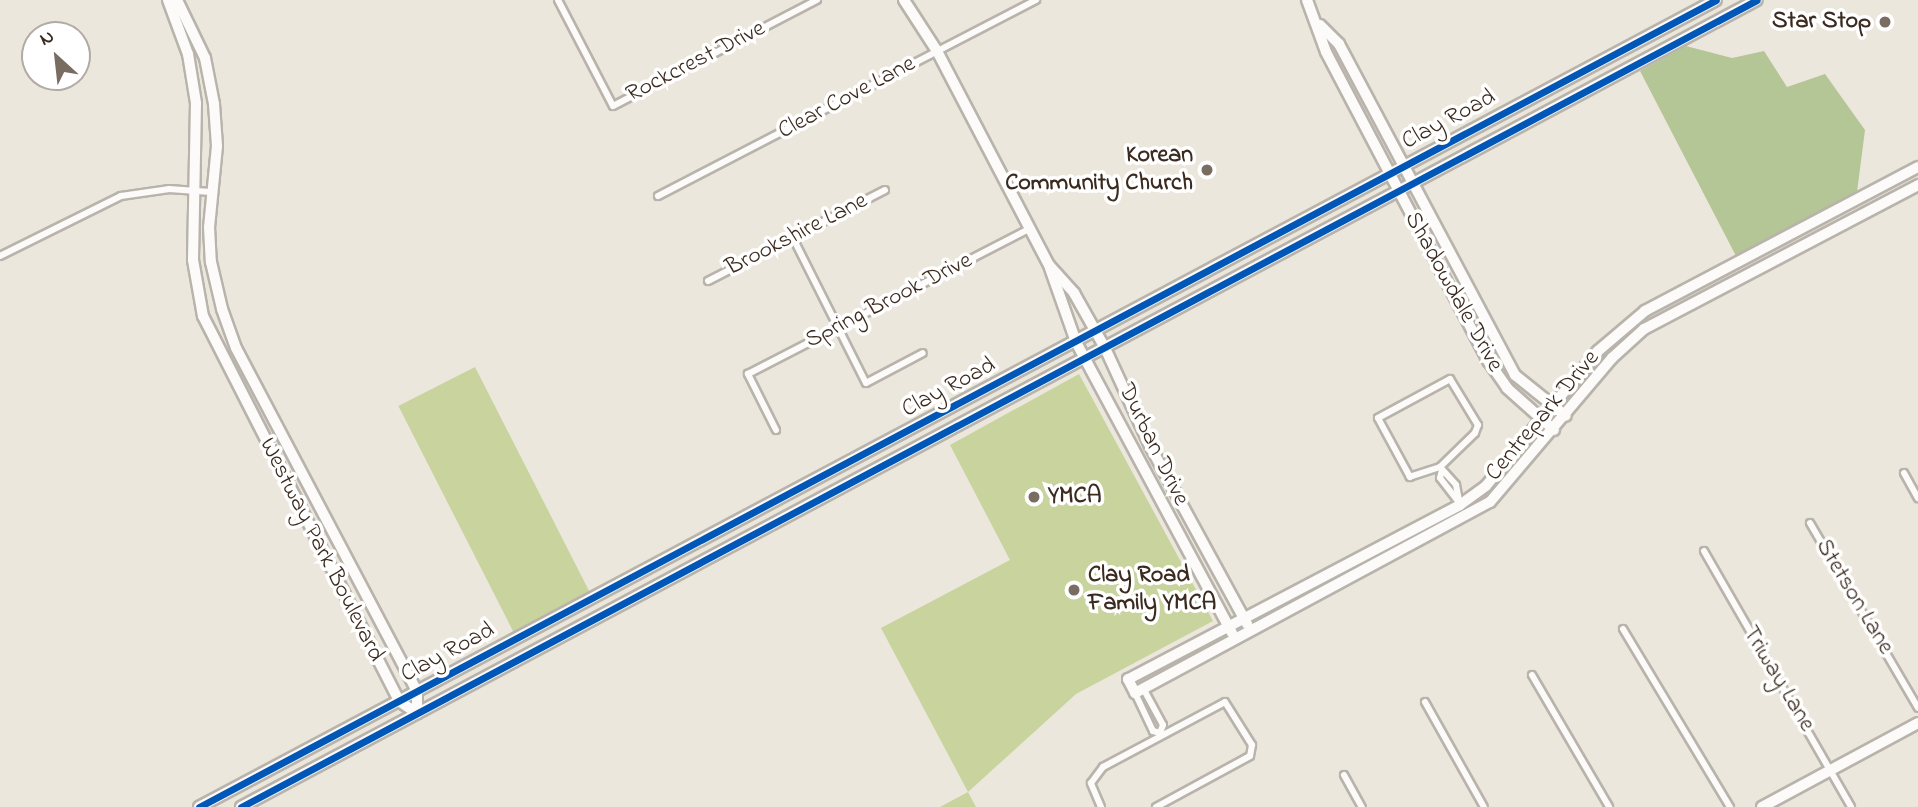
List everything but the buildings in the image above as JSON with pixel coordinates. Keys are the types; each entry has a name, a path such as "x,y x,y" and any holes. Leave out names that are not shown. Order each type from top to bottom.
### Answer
{"main road":[{"name":"Clay Road","path":"199,807 1716,0"},
{"name":"Clay Road","path":"241,807 1757,0"},
{"path":"1705,6 1715,22"},
{"path":"1575,75 1585,92"},
{"path":"1203,274 1211,291"},
{"path":"953,407 961,424"},
{"path":"827,474 836,491"},
{"path":"709,536 720,553"},
{"path":"604,592 613,609"},
{"path":"269,771 278,788"}],"street":[{"name":"Westway Park Boulevard","path":"168,0 188,54 196,103 193,260 203,316 399,701 417,713"},
{"name":"Westway Park Boulevard","path":"177,0 205,58 214,104 217,146 211,192 211,262 236,348 417,691 417,713"},
{"name":"Rockcrest Drive","path":"558,0 613,106 817,0"},
{"name":"Durban Drive","path":"904,0 937,51 1031,228 1049,265 1076,342 1235,638"},
{"name":"Clear Cove Lane","path":"658,196 1036,0"},
{"name":"Shadowdale Drive","path":"1307,0 1320,25 1326,52 1465,318 1507,388 1554,430"},
{"name":"Shadowdale Drive","path":"1320,25 1339,44 1479,311 1515,374 1566,416"},
{"name":"Centrepark Drive","path":"1918,167 1629,323 1598,351 1486,486 1350,562 1128,679 1139,691 1490,502 1566,416 1612,358 1638,335 1918,185"},
{"path":"0,256 121,196 194,189 211,192"},
{"name":"Brookshire Lane","path":"708,281 886,190"},
{"path":"1823,217 1831,231"},
{"name":"Spring Brook Drive","path":"776,430 748,373 1031,228"},
{"path":"793,238 866,383 923,353"},
{"name":"Durban Drive","path":"1049,265 1074,293 1105,348 1156,457 1251,630"},
{"path":"1723,270 1731,284"},
{"path":"1465,318 1479,311"},
{"path":"1629,323 1638,335"},
{"path":"1441,469 1475,433 1478,425 1450,379 1378,418 1410,477 1441,469 1449,472 1456,485 1459,503 1468,515"},
{"path":"1904,473 1918,498"},
{"name":"Stetson Lane","path":"1810,523 1918,708"},
{"name":"Triway Lane","path":"1704,551 1851,807"},
{"path":"1350,562 1356,574"},
{"path":"1623,629 1730,807"},
{"path":"1532,674 1609,807"},
{"path":"1139,691 1155,710 1163,725 1160,733"},
{"path":"1139,691 1153,731 1160,733"},
{"path":"1101,807 1092,791 1096,774 1160,733 1225,702 1254,750 1156,807"},
{"path":"1425,702 1484,807"},
{"path":"1146,716 1155,710"},
{"path":"1762,807 1918,723"},
{"path":"1344,775 1362,807"}],"green space":[{"path":"1686,46 1732,58 1764,51 1787,87 1825,74 1865,130 1857,192 1736,256 1640,71"},
{"path":"475,367 593,599 516,638 398,406"},
{"name":"Clay Road Family YMCA","path":"1079,374 1213,621 1076,694 968,792 881,628 1010,560 950,445"},
{"path":"968,792 976,807 940,807"}],"cycle path":[{"path":"199,807 1716,0"},
{"path":"241,807 1757,0"}],"place":[{"name":"Star Stop","path":"1885,22"},
{"name":"Korean Community Church","path":"1207,170"},
{"name":"YMCA","path":"1034,497"},
{"name":"Clay Road Family YMCA","path":"1074,590"}]}
